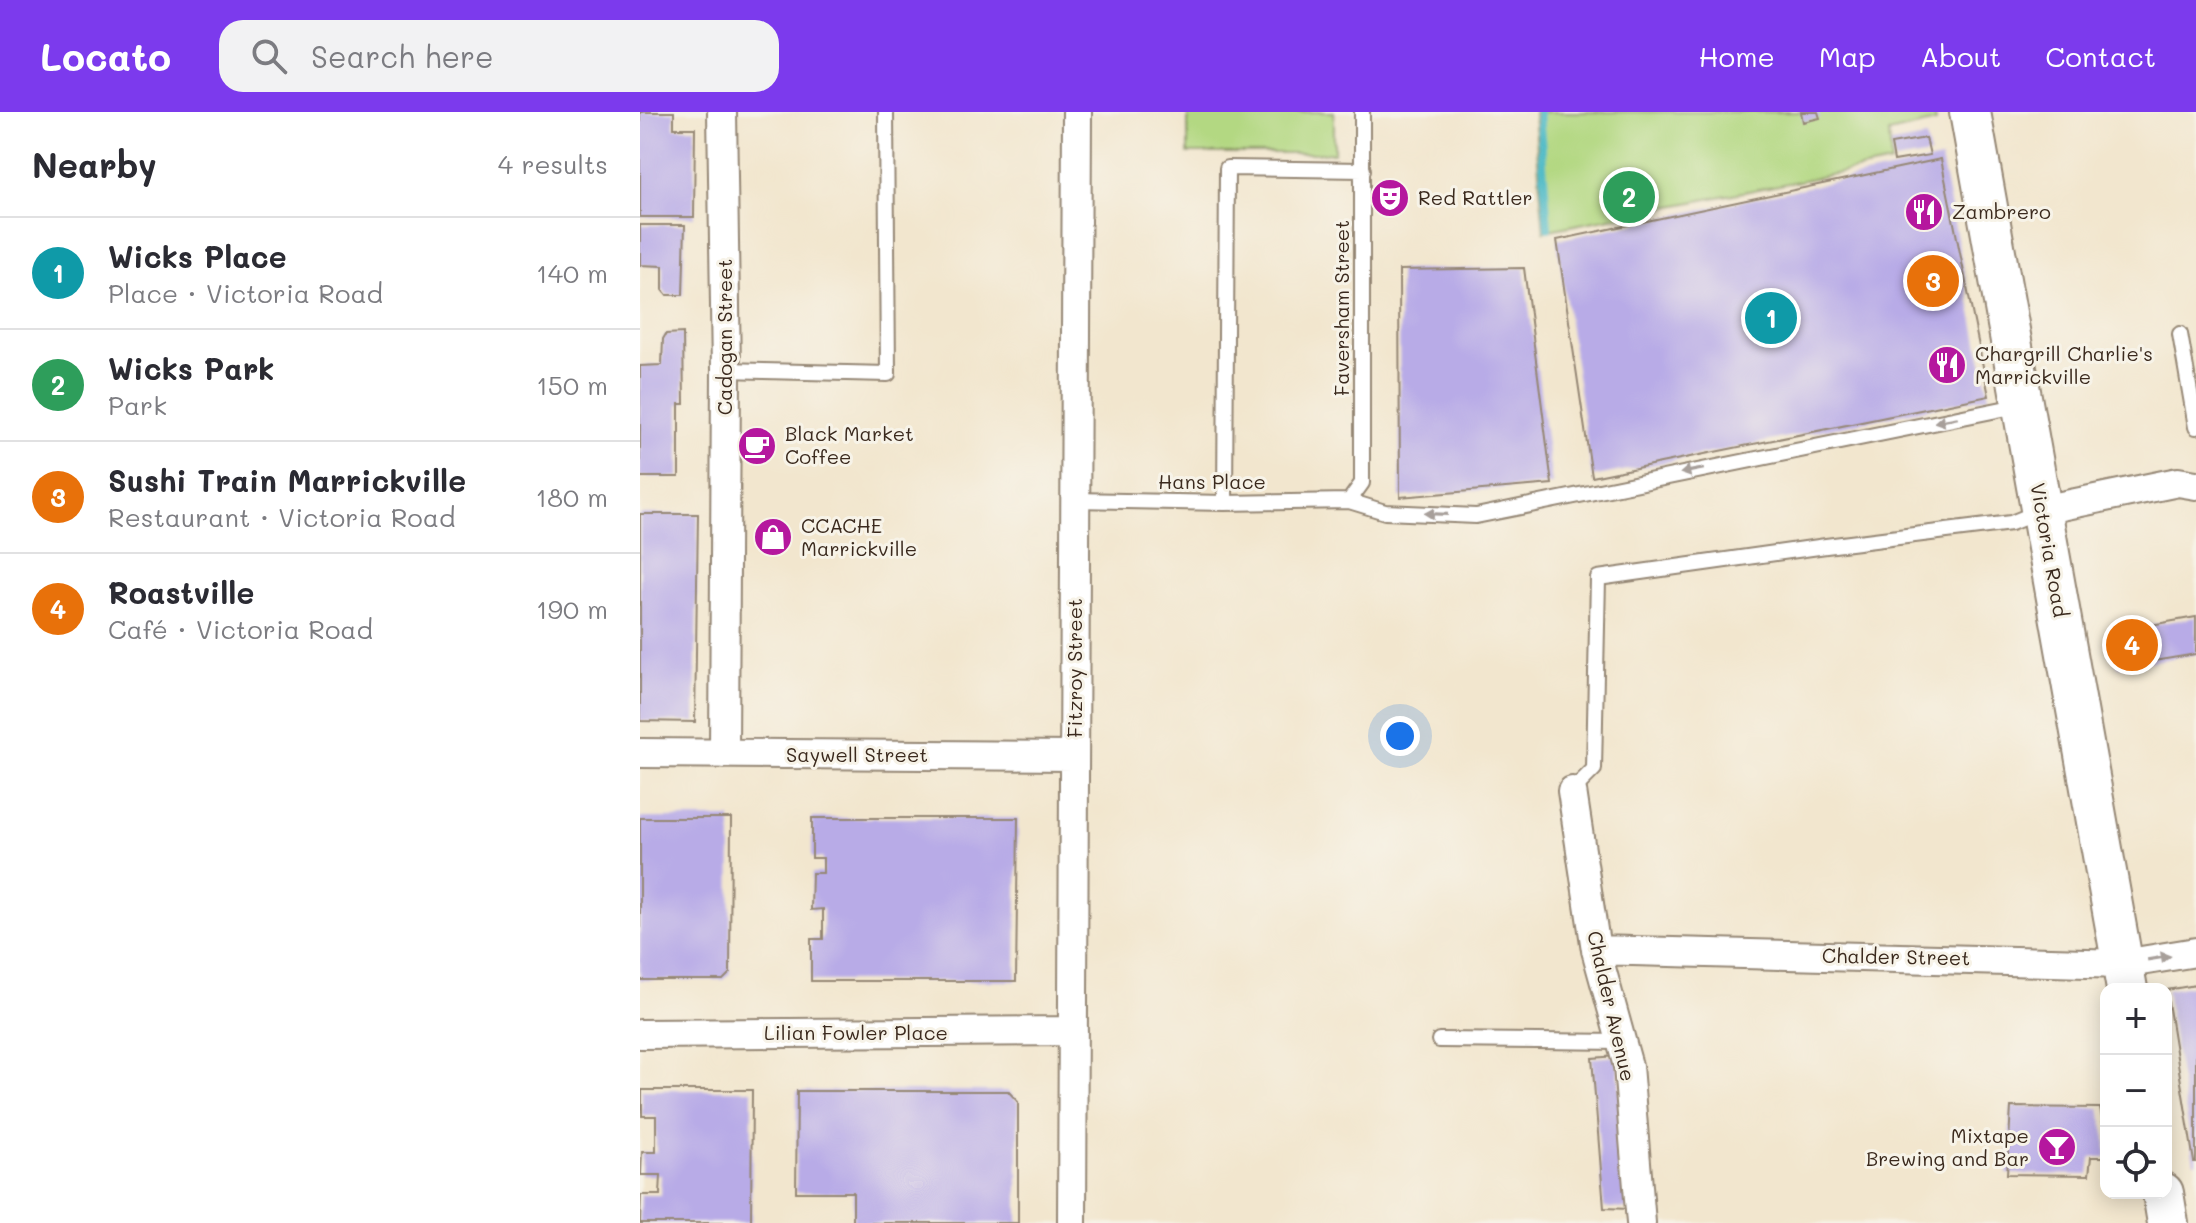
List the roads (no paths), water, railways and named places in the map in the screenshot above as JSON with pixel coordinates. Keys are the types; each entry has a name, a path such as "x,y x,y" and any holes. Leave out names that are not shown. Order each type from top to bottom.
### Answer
{"main road":[{"name":"Victoria Road","path":"1970,112 2125,976"},
{"path":"2164,1199 2168,1223"}],"street":[{"name":"Cadogan Street","path":"722,112 726,370 724,754"},
{"name":"Fitzroy Street","path":"1072,1223 1077,112"},
{"path":"2042,510 2178,482 2196,485"},
{"name":"Saywell Street","path":"640,753 1074,756"},
{"name":"Chalder Avenue","path":"1572,791 1596,950 1628,1066 1641,1223"},
{"name":"Chalder Street","path":"1596,950 2125,976 2196,952"},
{"name":"Lilian Fowler Place","path":"640,1034 1073,1031"}],"lane":[{"path":"726,370 888,374 886,112"},
{"name":"Faversham Street","path":"1349,501 1362,483 1362,112"},
{"path":"1225,503 1227,168 1363,170"},
{"path":"2180,334 2196,427"},
{"name":"Hans Place","path":"1075,500 1225,503 1349,501 1385,512 1476,516 2023,405"},
{"path":"1572,791 1594,769 1598,578 2011,523 2042,510"},
{"path":"1439,1040 1622,1042"}],"waterway":[{"path":"1539,112 1548,228"}],"place":[{"name":"Wicks Park","path":"1629,197"},
{"name":"Red Rattler","path":"1390,198"},
{"name":"Zambrero","path":"1924,212"},
{"name":"Sushi Train Marrickville","path":"1933,281"},
{"name":"Wicks Place","path":"1771,318"},
{"name":"Chargrill Charlie's Marrickville","path":"1947,365"},
{"name":"Black Market Coffee","path":"757,446"},
{"name":"CCACHE Marrickville","path":"773,537"},
{"name":"Roastville","path":"2132,645"},
{"name":"Mixtape Brewing and Bar","path":"2057,1147"}]}
